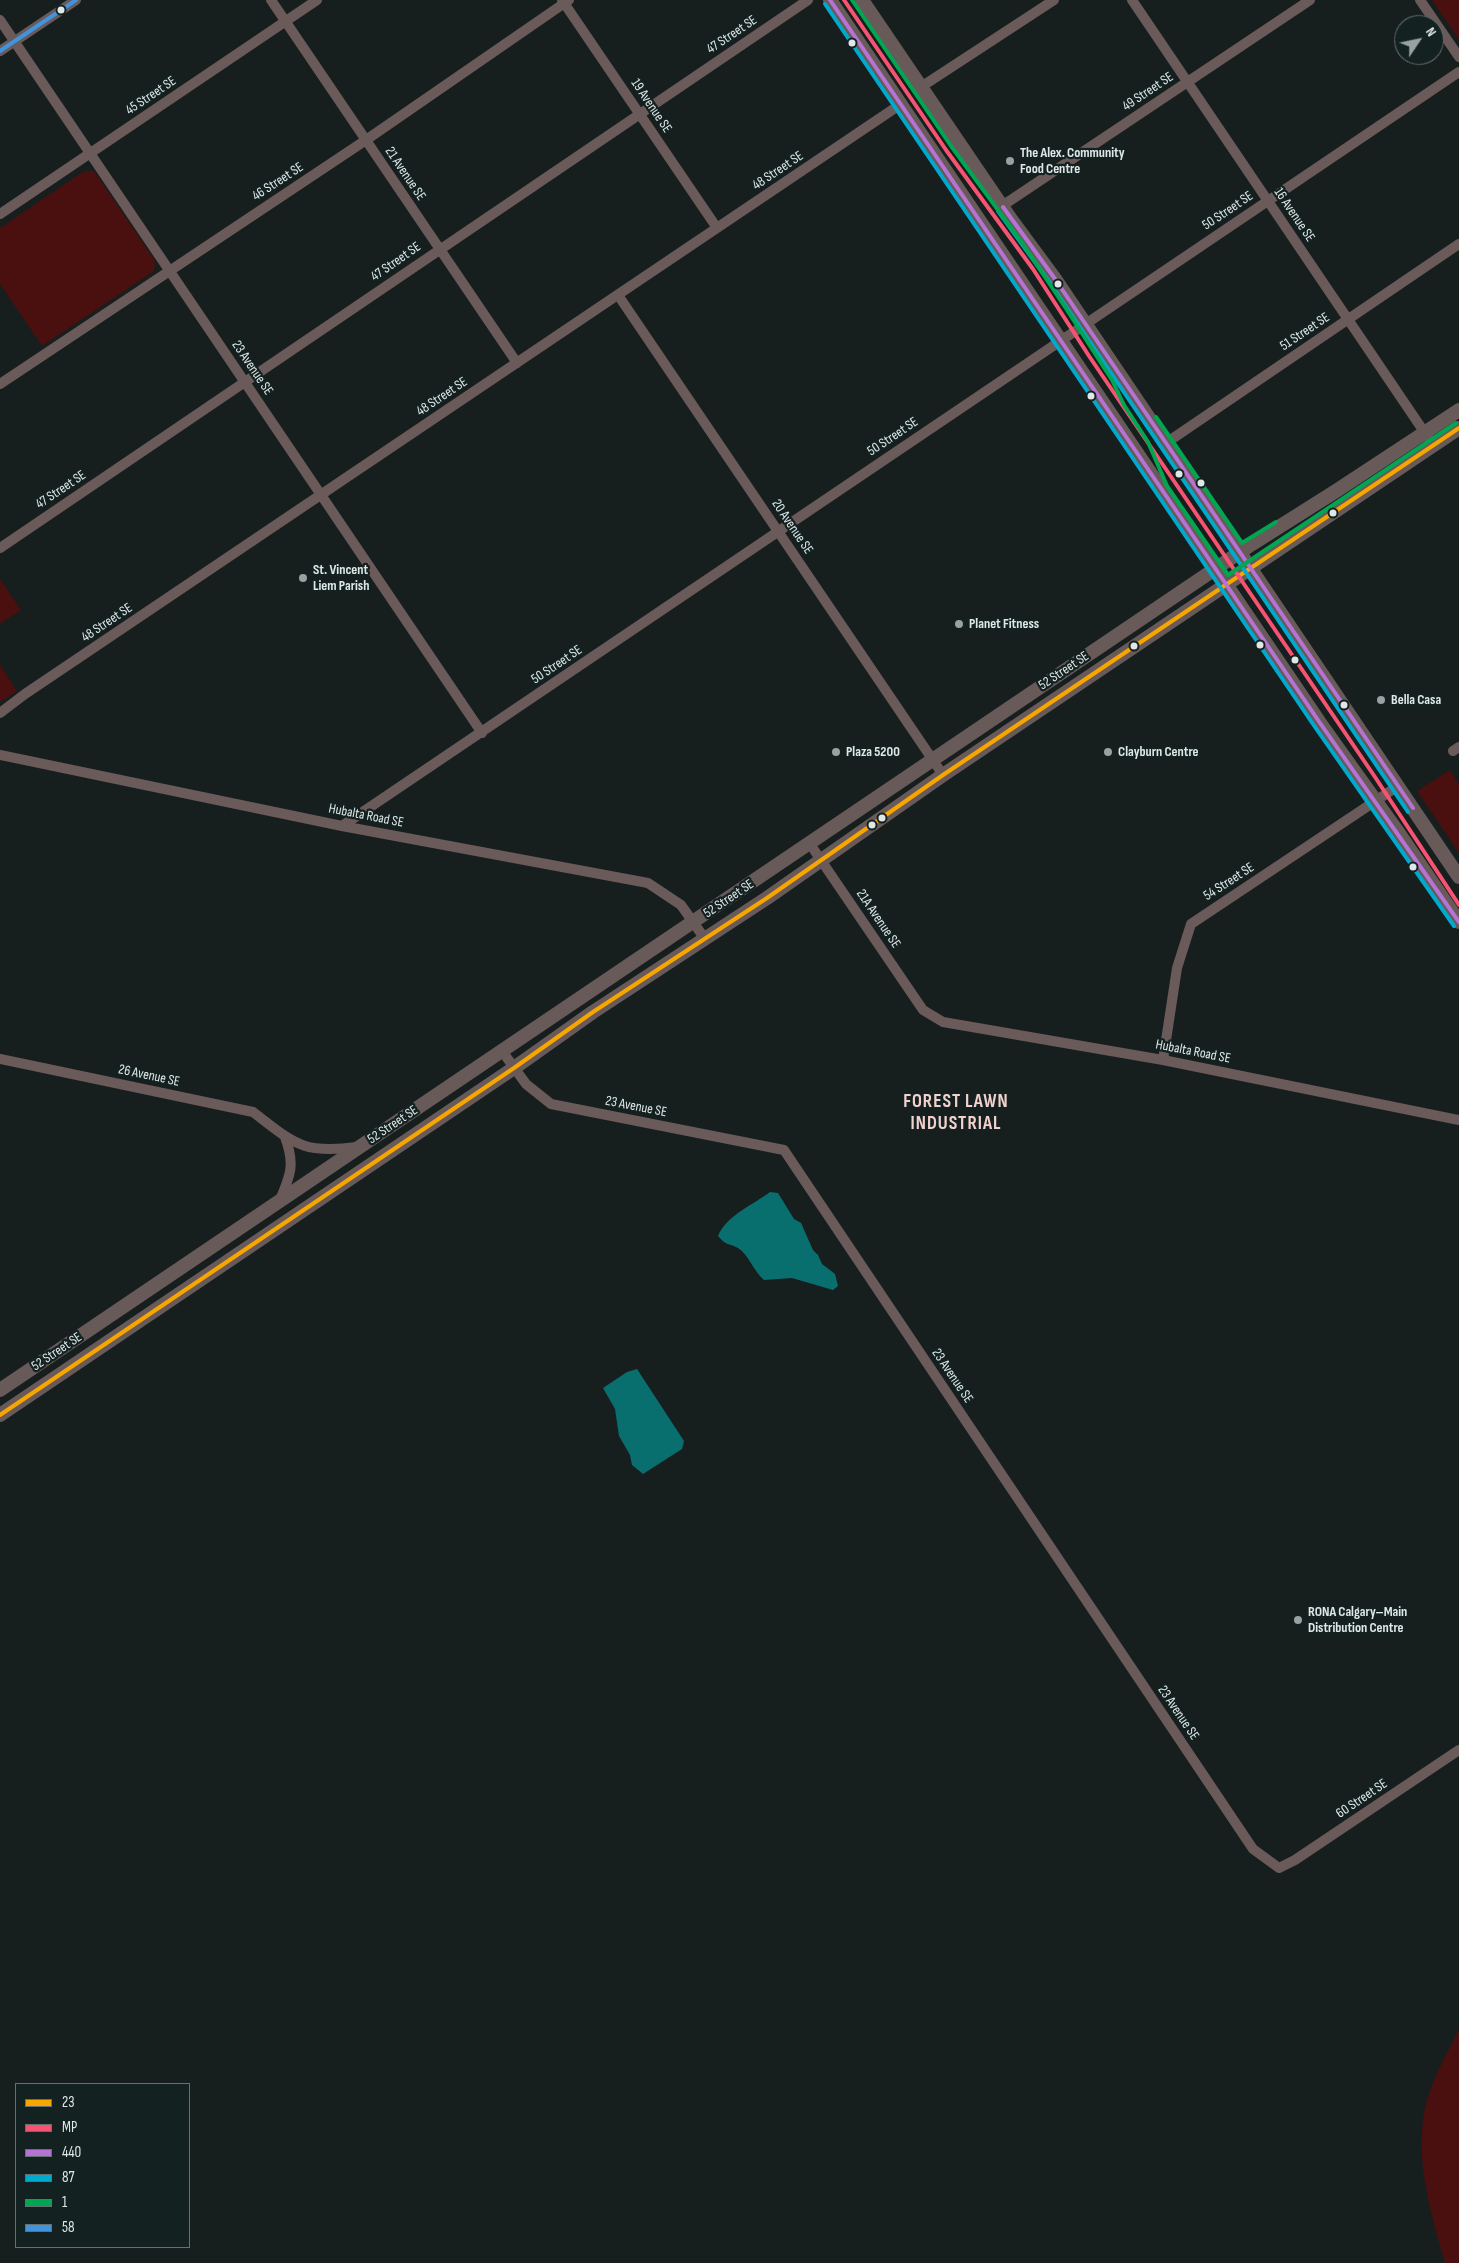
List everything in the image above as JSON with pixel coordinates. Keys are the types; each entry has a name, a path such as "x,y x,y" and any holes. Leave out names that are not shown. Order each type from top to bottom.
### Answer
{"main road":[{"path":"830,0 1324,729 1376,800 1459,922"},
{"path":"862,0 1002,206 1085,323 1459,876"},
{"name":"52 Street SE","path":"0,1390 1216,568 1459,410"},
{"name":"52 Street SE","path":"0,1415 514,1068 593,1012 822,861 943,775 1250,567 1459,428"}],"street":[{"path":"0,51 76,0"},
{"name":"21 Avenue SE","path":"271,0 517,363"},
{"name":"45 Street SE","path":"0,214 317,0"},
{"name":"47 Street SE","path":"0,548 246,383 808,0"},
{"path":"921,87 1054,0"},
{"name":"16 Avenue SE","path":"1132,0 1433,445"},
{"name":"49 Street SE","path":"1002,206 1310,0"},
{"path":"1420,0 1459,57"},
{"name":"19 Avenue SE","path":"565,1 639,114 718,228"},
{"name":"46 Street SE","path":"0,384 366,140 565,1"},
{"name":"23 Avenue SE","path":"0,20 482,733"},
{"name":"50 Street SE","path":"342,826 1459,72"},
{"name":"48 Street SE","path":"0,713 25,694 901,104"},
{"name":"51 Street SE","path":"1166,442 1459,244"},
{"name":"20 Avenue SE","path":"618,295 943,775"},
{"name":"Hubalta Road SE","path":"0,755 342,826 648,883 681,905 705,939"},
{"name":"54 Street SE","path":"1163,1060 1177,968 1191,924 1398,786"},
{"name":"21A Avenue SE","path":"810,844 923,1010"},
{"name":"Hubalta Road SE","path":"923,1010 943,1022 1163,1060 1459,1120"},
{"name":"23 Avenue SE","path":"502,1051 526,1084 551,1104 784,1150 1253,1849 1279,1868"},
{"name":"26 Avenue SE","path":"0,1059 253,1112 285,1137 299,1145 328,1151 360,1147"},
{"path":"280,1201 290,1176 292,1160 285,1137"},
{"name":"60 Street SE","path":"1279,1868 1296,1860 1459,1750"}],"shaded area":[{"path":"1432,0 1459,0 1459,40 1444,15"},
{"path":"84,171 94,171 155,261 154,271 42,346 0,284 0,228"},
{"path":"0,579 21,610 0,624"},
{"path":"0,665 17,691 0,702"},
{"path":"1450,770 1459,784 1459,853 1417,791"},
{"path":"1459,2029 1459,2263 1445,2263 1435,2228 1424,2175 1422,2157 1423,2121 1432,2085"}],"water":[{"path":"770,1192 778,1193 794,1219 801,1223 813,1250 818,1255 822,1264 835,1274 838,1286 833,1290 792,1278 764,1280 742,1251 726,1243 718,1236 734,1216"},
{"path":"637,1369 684,1441 682,1449 643,1474 632,1465 630,1455 619,1436 615,1409 603,1388 627,1372"}],"transit line":[{"name":"58","path":"0,51 76,0"},
{"name":"440","path":"830,0 1320,723 1459,922"},
{"name":"MP","path":"844,0 946,150 1033,269 1089,356 1375,777 1459,905"},
{"name":"1","path":"852,0 951,146 1023,244 1067,310 1112,380 1124,405 1148,442 1167,486 1228,575 1456,423"},
{"name":"87","path":"825,4 1315,727 1454,926"},
{"name":"440","path":"1003,207 1055,279 1413,808"},
{"name":"87","path":"998,211 1050,283 1408,812"},
{"name":"1","path":"1156,417 1242,543 1276,522"},
{"name":"23","path":"0,1415 514,1068 593,1012 767,898 943,775 1459,428"}],"place":[{"name":"The Alex. Community Food Centre","path":"1010,161"},
{"name":"St. Vincent Liem Parish","path":"303,578"},
{"name":"Planet Fitness","path":"959,624"},
{"name":"Bella Casa","path":"1381,700"},
{"name":"Plaza 5200","path":"836,752"},
{"name":"Clayburn Centre","path":"1108,752"},
{"name":"RONA Calgary–Main Distribution Centre","path":"1298,1620"}],"district":[{"name":"FOREST LAWN INDUSTRIAL","path":"956,1113"}]}
